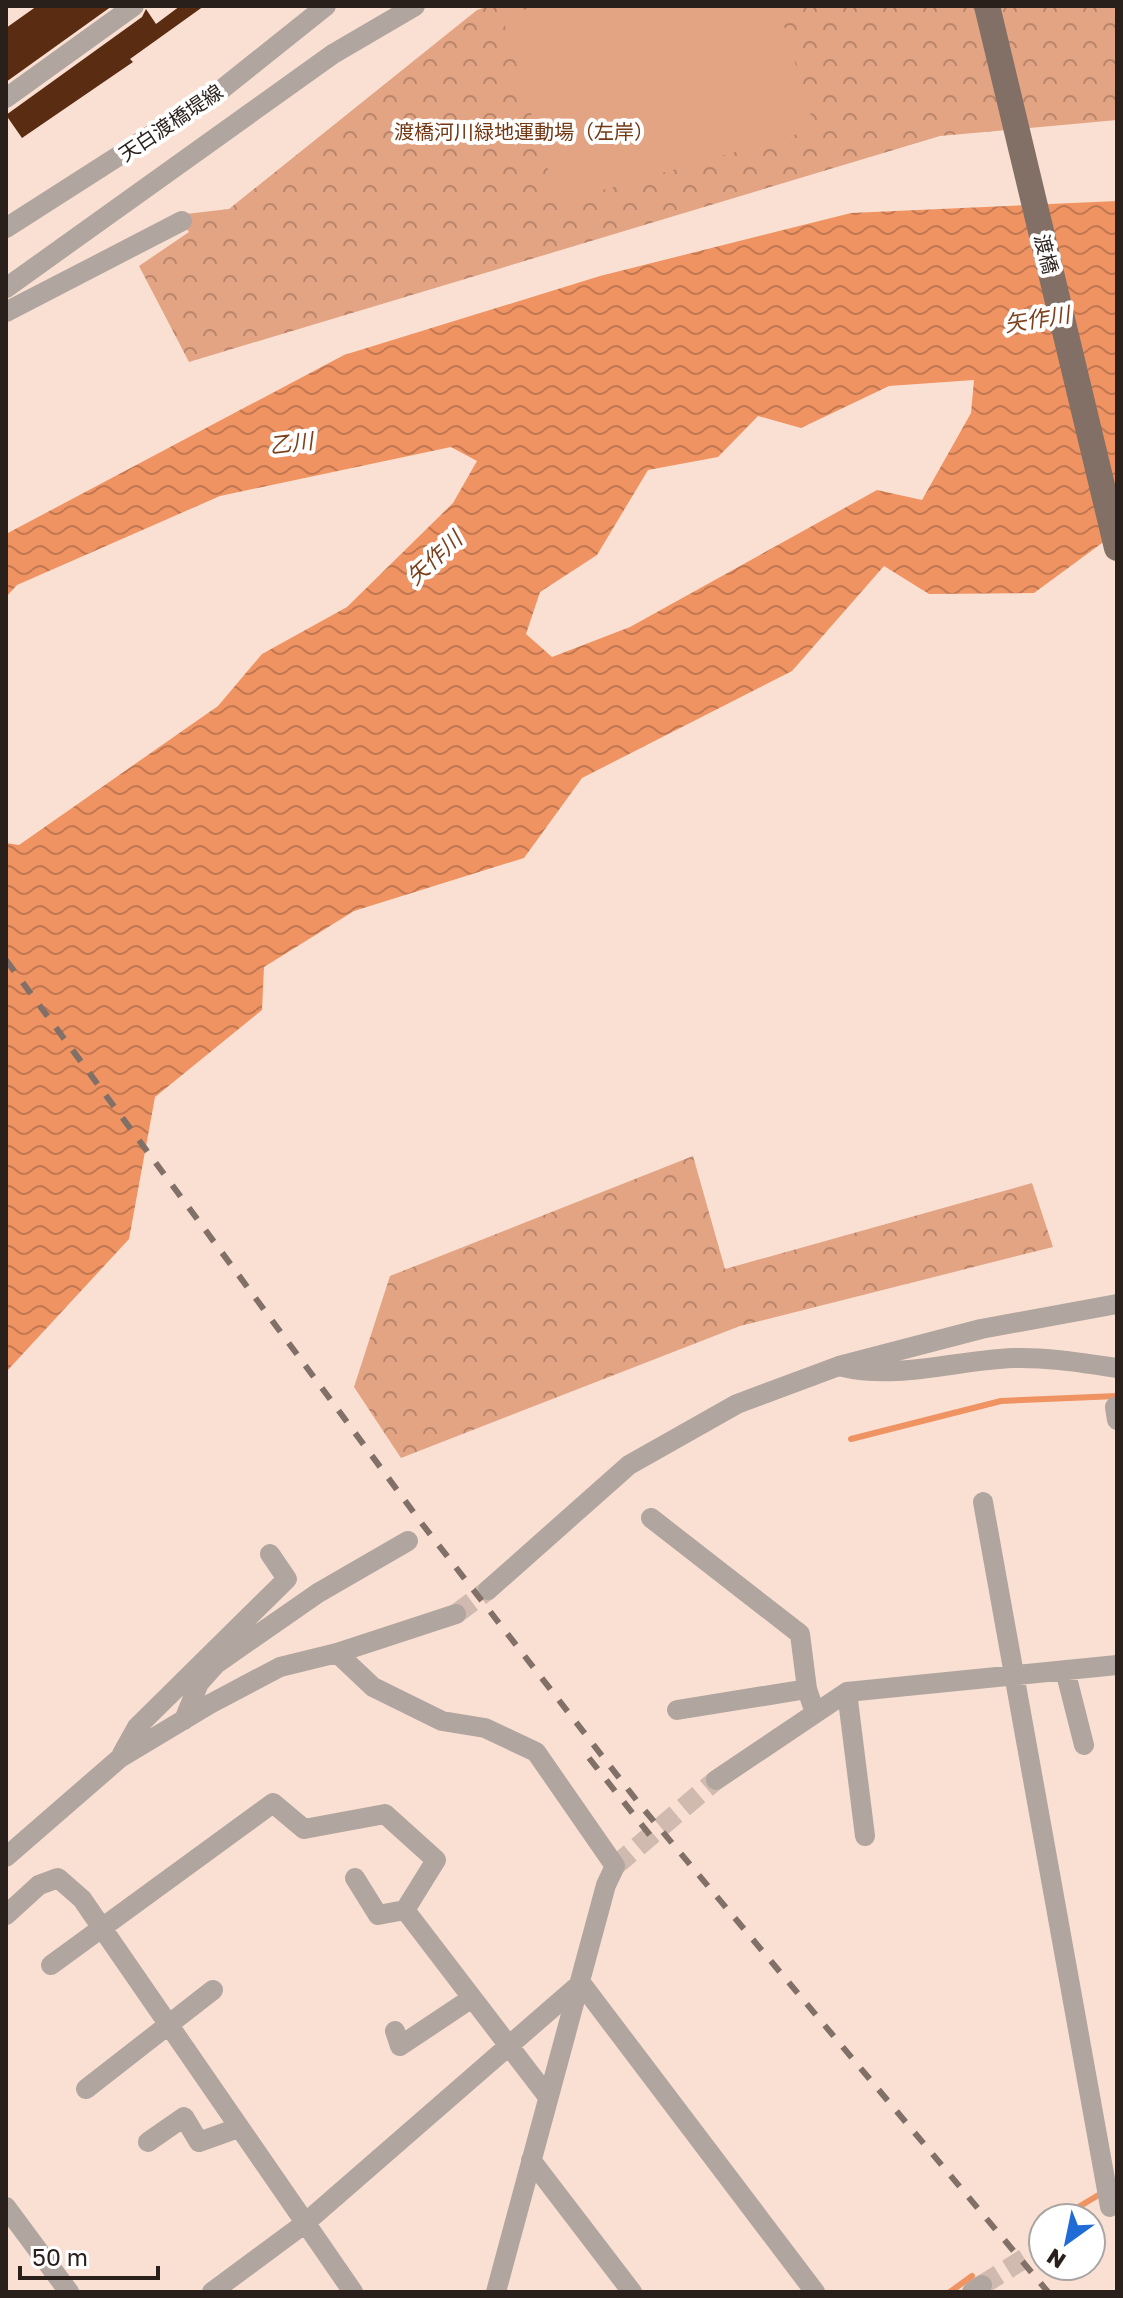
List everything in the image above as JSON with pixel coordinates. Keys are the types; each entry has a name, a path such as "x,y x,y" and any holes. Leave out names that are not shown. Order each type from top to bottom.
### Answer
{"main road":[{"name":"渡橋","path":"987,6 1117,548"}],"street":[{"path":"6,98 134,6"},
{"name":"天白渡橋堤線","path":"6,228 217,93 326,6"},
{"path":"6,288 333,54 415,6"},
{"path":"6,312 182,221"},
{"path":"488,1590 629,1465 737,1404 839,1366 981,1329 1117,1304"},
{"path":"839,1366 872,1374 1015,1358 1052,1359 1117,1368"},
{"path":"983,1502 1012,1675 1113,2205"},
{"path":"651,1518 800,1634 807,1689 815,1713"},
{"path":"184,1720 199,1683 216,1664 318,1593 408,1541"},
{"path":"120,1758 137,1727 287,1579 270,1554"},
{"path":"6,1857 120,1758 280,1667 337,1653 456,1614"},
{"path":"337,1653 373,1687 442,1721 485,1728 536,1752 615,1866 606,1885 496,2292"},
{"path":"716,1780 847,1692 1117,1665"},
{"path":"1065,1670 1084,1745"},
{"path":"677,1710 807,1689"},
{"path":"847,1692 865,1836"},
{"path":"51,1965 273,1803 304,1829 385,1814 436,1860 405,1910 378,1915 355,1878"},
{"path":"6,1915 39,1885 58,1878 82,1899 353,2292"},
{"path":"405,1910 548,2097"},
{"path":"212,2292 304,2224 581,1983"},
{"path":"581,1983 815,2292"},
{"path":"86,2089 213,1990"},
{"path":"395,2031 400,2046 472,1998"},
{"path":"148,2142 184,2117 199,2142 238,2128"},
{"path":"531,2160 632,2292"},
{"path":"6,2207 69,2292"}],"green space":[{"name":"渡橋河川緑地運動場（左岸）","path":"488,6 1117,6 1117,120 940,136 189,362 139,266 189,232 177,215 229,209 477,10"},
{"path":"538,6 778,6 815,129 558,203 502,16"},
{"path":"693,1156 725,1269 1032,1183 1053,1247 740,1326 401,1458 354,1387 390,1276"}],"water":[{"path":"1117,201 1117,532 1034,593 929,594 884,566 792,671 582,778 524,858 354,911 264,967 262,1010 155,1097 129,1239 6,1372 6,843 19,845 218,706 262,654 347,607 453,503 477,461 451,447 220,496 17,585 6,597 6,534 344,355 600,276 851,213","holes":["974,380 971,413 922,500 877,490 630,627 552,657 526,634 540,592 597,555 648,470 718,457 758,416 801,428 889,386"]}],"building":[{"path":"37,6 112,6 6,82 6,28"},
{"path":"180,6 204,6 130,59 133,62 22,138 6,115 142,17 146,9 156,24"}],"waterway":[{"path":"851,1439 1001,1401 1117,1396"},
{"path":"1087,2202 1117,2184"},
{"path":"950,2292 972,2276"}],"tunnel":[{"path":"456,1614 488,1590"},
{"path":"615,1866 716,1780"},
{"path":"982,2285 1027,2257"}],"railway":[{"path":"6,960 423,1525 641,1806 1048,2292"},
{"path":"589,1758 656,1843"}],"water label":[{"name":"矢作川","path":"1037,319"},
{"name":"乙川","path":"291,443"},
{"name":"矢作川","path":"434,558"}]}
